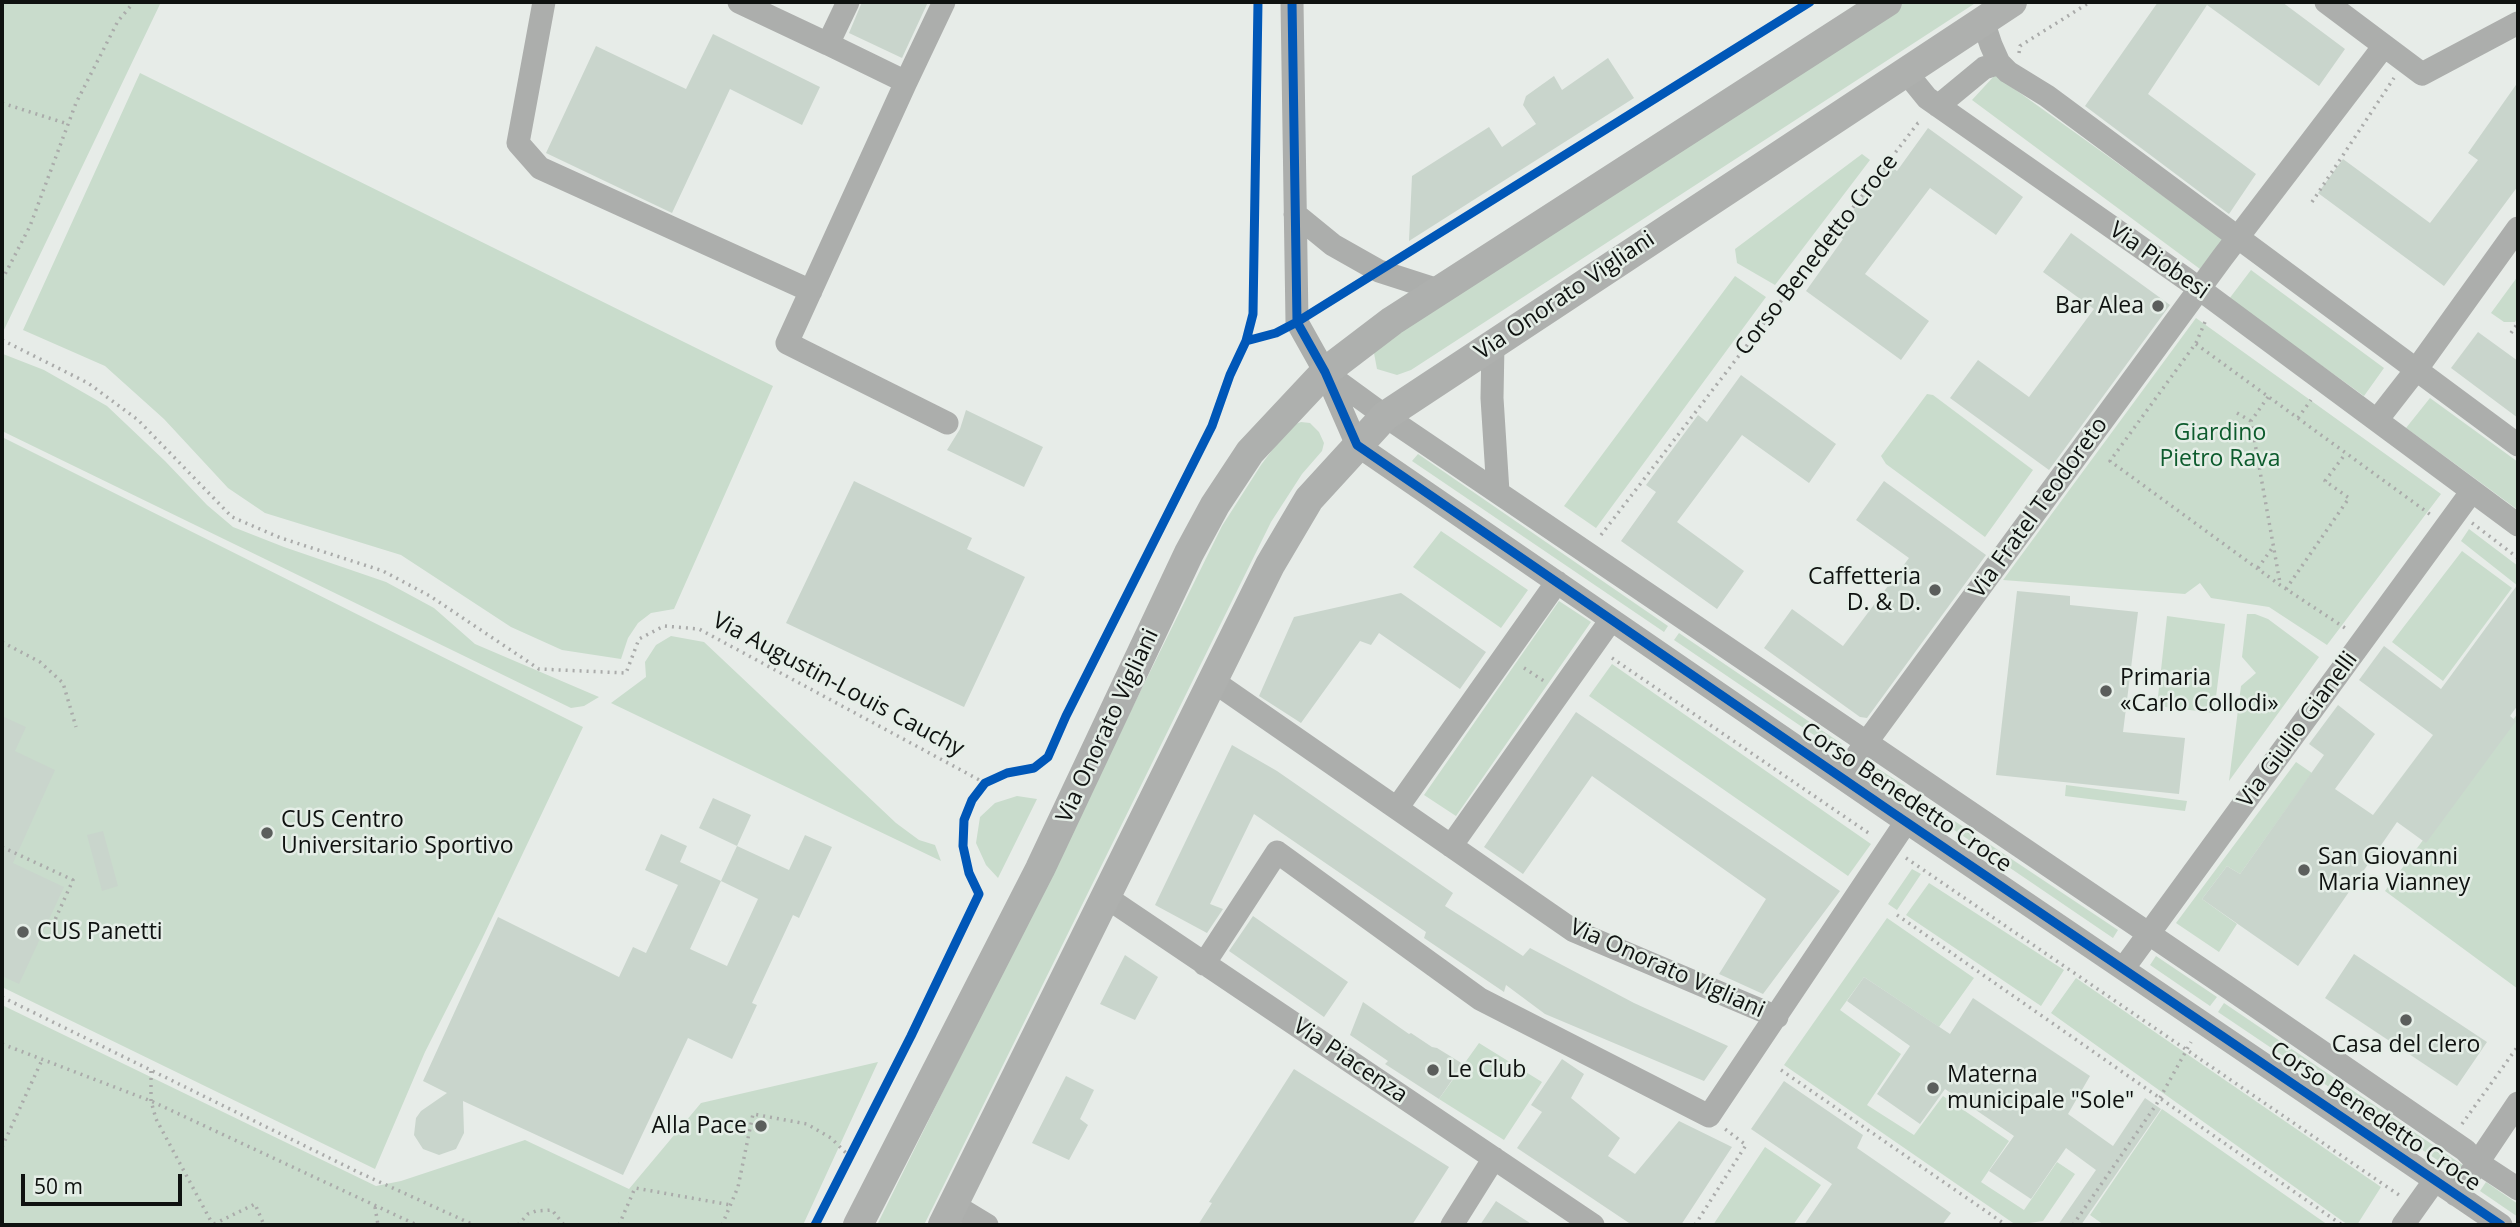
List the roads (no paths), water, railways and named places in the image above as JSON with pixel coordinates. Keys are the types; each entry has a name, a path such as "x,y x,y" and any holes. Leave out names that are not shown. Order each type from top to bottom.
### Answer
{"main road":[{"name":"Via Onorato Vigliani","path":"858,1225 1040,869 1189,553 1215,505 1250,452 1325,372 1392,321 1887,2"},
{"name":"Via Onorato Vigliani","path":"948,1215 1270,565 1309,499 1385,416 2011,2"}],"street":[{"path":"544,2 518,143 540,168 811,291"},
{"path":"739,2 906,82"},
{"path":"828,44 848,2"},
{"path":"944,2 787,343 947,423"},
{"path":"1292,2 1297,322 1325,372 1357,445"},
{"path":"2326,2 2422,74 2518,23"},
{"path":"1983,21 1999,63 2008,72 2047,96 2518,445"},
{"path":"2237,238 2384,46"},
{"path":"1938,106 1984,68 1999,63"},
{"name":"Via Piobesi","path":"1905,71 1927,98 2199,289 2518,525"},
{"path":"1295,214 1333,245 1379,271 1438,290"},
{"path":"2377,420 2518,228"},
{"name":"Via Fratel Teodoreto","path":"1841,778 2237,238"},
{"path":"1493,345 1492,398 1498,492"},
{"name":"Corso Benedetto Croce","path":"1325,372 1385,416 2149,934 2518,1189"},
{"name":"Corso Benedetto Croce","path":"1357,445 1841,778 2501,1225"},
{"name":"Via Giulio Gianelli","path":"2123,969 2472,491"},
{"path":"1397,808 1557,582"},
{"path":"1451,846 1611,620"},
{"name":"Via Onorato Vigliani","path":"1213,681 1574,931 1777,1017"},
{"name":"Corso Benedetto Croce","path":"1204,964 1277,852 1480,999 1709,1116 1906,822"},
{"name":"Via Piacenza","path":"1106,897 1593,1225"},
{"path":"2456,1195 2518,1103"},
{"path":"1452,1225 1494,1158"},
{"path":"2410,1216 2435,1180"},
{"path":"948,1215 987,1225"}],"place":[{"name":"Bar Alea","path":"2158,306"},
{"name":"Caffetteria D. & D.","path":"1935,590"},
{"name":"Primaria «Carlo Collodi»","path":"2106,691"},
{"name":"CUS Centro Universitario Sportivo","path":"267,833"},
{"name":"San Giovanni Maria Vianney","path":"2304,870"},
{"name":"CUS Panetti","path":"23,932"},
{"name":"Casa del clero","path":"2406,1020"},
{"name":"Le Club","path":"1433,1070"},
{"name":"Materna municipale \"Sole\"","path":"1933,1088"},
{"name":"Alla Pace","path":"761,1126"}],"park label":[{"name":"Giardino Pietro Rava","path":"2220,446"}]}
